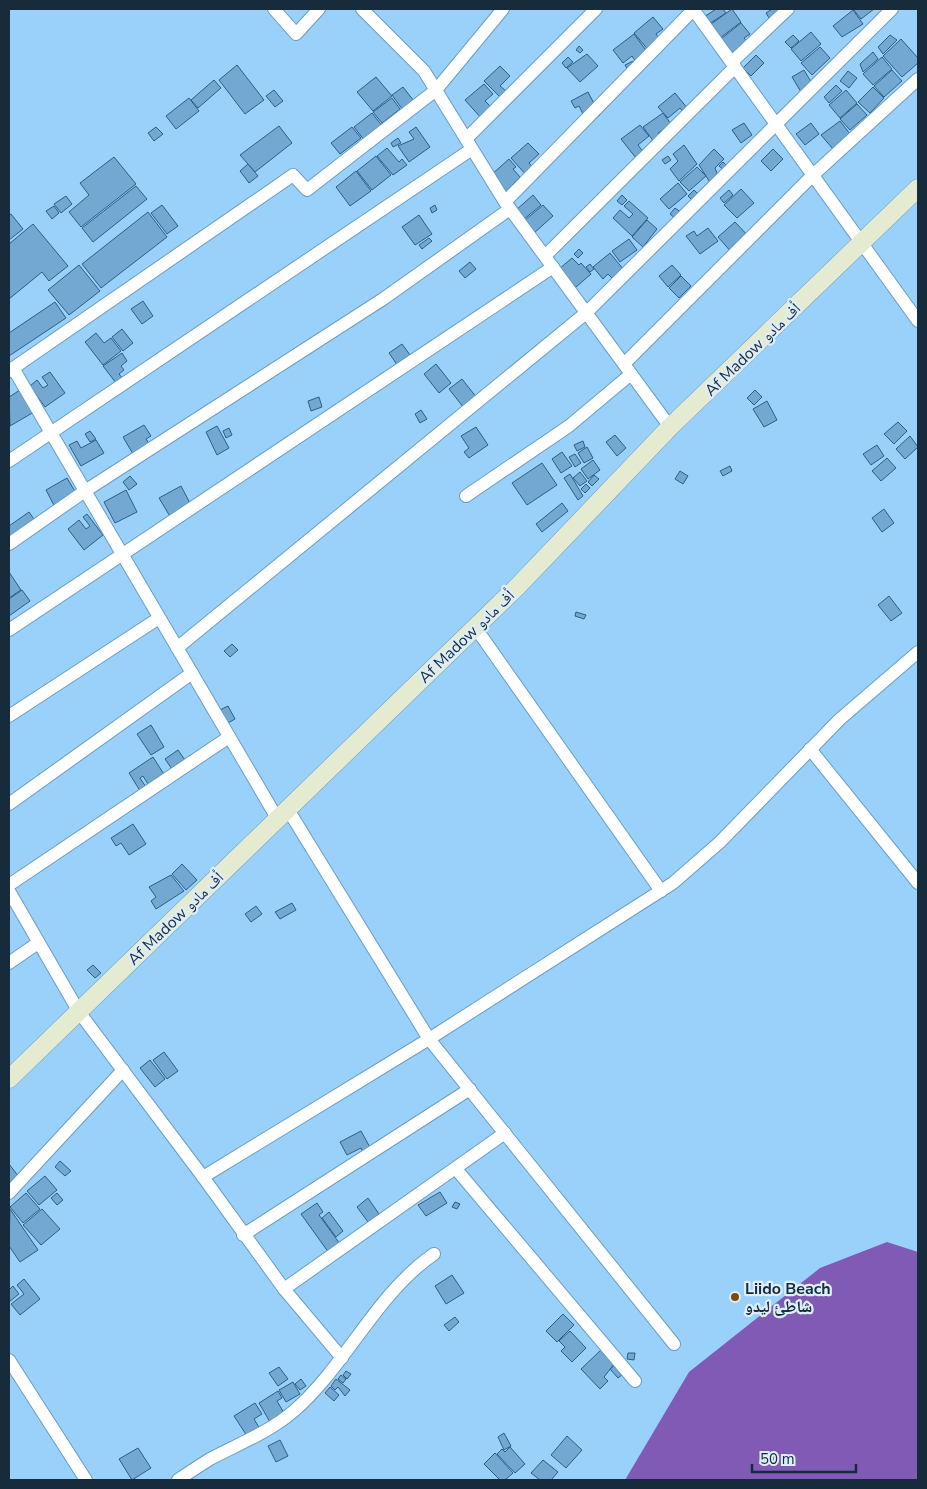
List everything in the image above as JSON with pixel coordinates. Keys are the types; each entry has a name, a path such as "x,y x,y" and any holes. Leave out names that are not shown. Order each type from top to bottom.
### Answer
{"street":[{"path":"274,9 296,34 319,9"},
{"path":"362,9 424,71 508,205 670,427"},
{"path":"503,9 436,90 307,190 293,175 11,369 51,433 229,737 282,813 429,1038 674,1344"},
{"path":"9,461 469,144 596,9"},
{"path":"9,544 85,491 383,299 508,205 694,9 918,322"},
{"path":"545,256 788,9"},
{"path":"177,648 586,313 892,9"},
{"path":"466,496 569,426 628,369 813,175 918,78"},
{"name":"Af Madow أف مادو","path":"9,1079 517,587 670,427 862,243 916,195"},
{"path":"9,630 553,267"},
{"path":"9,716 159,618"},
{"path":"475,627 661,891"},
{"path":"203,1177 429,1038 661,891 720,842 840,720 918,652"},
{"path":"9,804 192,673"},
{"path":"9,885 229,737"},
{"path":"810,749 918,884"},
{"path":"9,891 78,1012 203,1177 243,1235 284,1289 342,1358"},
{"path":"9,963 38,943"},
{"path":"9,1192 123,1070"},
{"path":"243,1235 470,1089"},
{"path":"284,1289 505,1134"},
{"path":"456,1168 634,1380"},
{"path":"178,1480 208,1460 270,1429 295,1410 342,1358 400,1284 434,1254"},
{"path":"9,1360 86,1480"}],"shaded area":[{"path":"887,1242 918,1252 918,1480 625,1480 689,1372 820,1268"}],"building":[{"path":"716,9 723,9 726,13 709,24 704,17"},
{"path":"732,9 741,22 720,38 711,24"},
{"path":"772,9 780,9 774,26 766,13"},
{"path":"853,9 874,9 861,19"},
{"path":"853,10 863,24 842,37 833,26"},
{"path":"653,17 663,29 656,34 662,42 650,52 634,33"},
{"path":"741,23 750,34 744,38 749,44 734,55 721,39"},
{"path":"811,32 821,44 801,61 791,49"},
{"path":"634,34 648,53 636,62 632,56 623,63 613,50"},
{"path":"793,35 799,41 791,48 785,42"},
{"path":"890,35 897,40 883,54 878,47"},
{"path":"901,39 918,58 918,63 902,77 883,56"},
{"path":"579,46 583,50 580,53 576,50"},
{"path":"820,47 830,58 812,75 801,63"},
{"path":"873,52 878,59 863,72 860,64"},
{"path":"587,54 598,66 580,82 567,68"},
{"path":"756,55 764,63 751,76 743,68"},
{"path":"568,57 573,62 566,68 562,63"},
{"path":"882,57 892,69 873,85 863,74"},
{"path":"633,61 636,66 628,70 625,65"},
{"path":"237,65 264,100 245,114 219,80"},
{"path":"500,66 510,76 500,86 506,91 500,97 484,81"},
{"path":"804,70 813,85 801,92 792,77"},
{"path":"892,70 902,81 884,97 874,86"},
{"path":"848,71 857,78 849,88 840,81"},
{"path":"376,77 392,96 373,111 357,92"},
{"path":"214,80 221,88 198,108 191,100"},
{"path":"484,84 493,94 485,101 493,109 482,119 465,100"},
{"path":"836,85 842,91 829,103 824,97"},
{"path":"403,87 417,105 405,113 392,95"},
{"path":"873,87 884,98 870,113 858,102"},
{"path":"274,90 283,101 275,107 266,96"},
{"path":"846,90 857,103 840,118 829,105"},
{"path":"588,92 600,115 587,122 579,106 575,108 571,101"},
{"path":"675,93 688,109 684,113 680,108 668,118 658,107"},
{"path":"189,98 199,111 176,129 166,116"},
{"path":"392,98 400,109 382,123 373,112"},
{"path":"857,104 867,115 850,130 840,119"},
{"path":"372,113 383,127 365,141 354,127"},
{"path":"663,113 671,124 658,133 664,141 657,146 643,127"},
{"path":"840,121 854,139 833,149 821,135"},
{"path":"744,123 752,135 741,143 732,130"},
{"path":"811,123 819,134 805,145 796,134"},
{"path":"640,125 649,136 638,145 644,153 636,158 621,139"},
{"path":"279,126 292,143 255,172 240,155"},
{"path":"156,127 163,134 154,141 148,133"},
{"path":"352,127 361,138 340,154 331,143"},
{"path":"416,127 430,147 409,162 398,146 414,139 409,132"},
{"path":"398,138 401,143 393,147 391,143"},
{"path":"528,143 539,154 529,163 534,169 527,176 511,158"},
{"path":"684,145 697,164 679,181 670,169 678,161 673,154"},
{"path":"387,148 399,162 402,159 407,165 393,175 377,156"},
{"path":"714,149 724,159 715,168 717,173 711,184 699,165"},
{"path":"773,149 783,159 771,171 761,161"},
{"path":"376,156 391,175 372,190 357,171"},
{"path":"668,156 671,160 665,164 662,160"},
{"path":"114,157 136,184 81,227 69,212 89,195 80,183"},
{"path":"509,159 516,167 513,169 520,177 512,185 515,188 508,195 490,176"},
{"path":"723,162 728,167 724,170 719,166"},
{"path":"248,164 258,176 249,183 240,171"},
{"path":"697,167 706,176 689,191 680,182"},
{"path":"356,171 371,191 350,206 336,187"},
{"path":"678,183 687,194 669,209 660,199"},
{"path":"136,186 147,199 93,242 82,228"},
{"path":"741,189 754,203 737,218 724,205"},
{"path":"694,190 699,195 693,201 688,196"},
{"path":"729,190 733,195 724,203 720,198"},
{"path":"533,195 541,205 523,220 515,211"},
{"path":"622,195 627,200 622,205 617,201"},
{"path":"66,196 72,204 61,213 54,204"},
{"path":"629,201 648,218 632,236 613,218 620,210 629,218 633,214 624,206"},
{"path":"162,205 178,226 167,234 151,213"},
{"path":"435,205 437,210 432,213 430,208"},
{"path":"543,205 553,216 534,233 524,221"},
{"path":"54,206 59,213 52,219 46,211"},
{"path":"675,208 682,213 677,220 670,214"},
{"path":"148,212 167,237 101,288 82,264"},
{"path":"11,214 23,229 9,240 9,215"},
{"path":"419,215 432,234 415,245 402,227"},
{"path":"647,220 657,229 643,247 632,237"},
{"path":"735,222 750,238 733,254 718,237"},
{"path":"33,224 68,266 49,281 42,272 9,299 9,244"},
{"path":"708,228 718,241 700,254 686,236 694,231 697,236"},
{"path":"429,238 432,241 422,249 419,245"},
{"path":"629,239 637,250 620,262 612,251"},
{"path":"579,249 583,253 578,258 574,254"},
{"path":"610,253 624,270 613,279 608,274 603,279 593,267"},
{"path":"572,258 579,265 581,263 591,274 576,287 559,269"},
{"path":"470,262 476,269 465,278 459,271"},
{"path":"590,264 594,269 590,272 586,267"},
{"path":"79,265 100,291 69,315 48,290"},
{"path":"672,265 681,275 668,287 659,276"},
{"path":"681,276 691,286 679,298 669,288"},
{"path":"143,301 153,316 142,324 131,309"},
{"path":"55,302 66,318 9,356 9,333"},
{"path":"122,329 133,343 123,351 112,337"},
{"path":"96,333 104,343 111,338 121,351 103,365 85,342"},
{"path":"402,344 413,359 400,369 389,353"},
{"path":"122,353 127,361 121,366 124,370 119,374 123,379 116,383 103,366"},
{"path":"436,364 451,383 439,393 424,374"},
{"path":"50,372 65,393 45,407 30,386 37,380 43,388 48,385 42,377"},
{"path":"462,379 477,398 464,408 449,389"},
{"path":"20,390 34,412 10,426 9,397"},
{"path":"755,390 762,397 754,405 747,398"},
{"path":"319,397 322,407 311,411 308,401"},
{"path":"767,401 777,420 764,427 753,409"},
{"path":"421,410 427,419 420,423 415,414"},
{"path":"898,422 907,431 894,444 884,434"},
{"path":"144,425 151,436 146,439 152,449 136,459 123,437"},
{"path":"217,426 229,448 217,455 206,432"},
{"path":"476,427 488,445 469,458 464,452 469,448 461,436"},
{"path":"229,428 232,435 226,438 223,431"},
{"path":"90,431 96,439 90,442 85,434"},
{"path":"615,435 626,448 617,456 606,442"},
{"path":"910,436 918,447 905,459 896,449"},
{"path":"96,440 104,453 81,466 69,445 77,441 81,448"},
{"path":"583,441 585,447 577,451 574,445"},
{"path":"877,445 884,456 871,465 863,454"},
{"path":"587,447 593,458 584,463 578,453"},
{"path":"562,452 572,466 561,473 552,459"},
{"path":"575,454 581,463 575,467 569,457"},
{"path":"887,458 896,468 881,481 872,471"},
{"path":"593,460 600,470 588,479 581,469"},
{"path":"542,463 557,485 527,505 512,483"},
{"path":"730,466 732,471 723,476 720,471"},
{"path":"680,471 688,476 683,484 675,479"},
{"path":"580,472 587,481 580,486 573,478"},
{"path":"570,474 583,496 578,500 564,478"},
{"path":"594,475 599,479 592,486 588,482"},
{"path":"130,476 137,484 129,490 123,482"},
{"path":"67,478 79,498 57,511 46,490"},
{"path":"586,484 590,488 585,493 581,489"},
{"path":"181,486 192,507 171,518 159,498"},
{"path":"126,490 137,512 115,523 104,502"},
{"path":"562,503 568,511 542,532 536,524"},
{"path":"884,509 894,523 882,532 872,518"},
{"path":"29,512 38,525 9,545 9,526"},
{"path":"87,514 103,535 84,550 68,529 79,520 86,529 90,526 83,517"},
{"path":"9,572 21,590 9,598"},
{"path":"22,590 30,601 9,616 9,599"},
{"path":"889,596 902,613 891,621 878,605"},
{"path":"576,612 586,615 584,619 575,616"},
{"path":"232,644 238,650 230,657 224,651"},
{"path":"228,706 235,719 228,723 220,710"},
{"path":"151,725 164,747 151,755 137,734"},
{"path":"178,750 187,763 174,772 165,759"},
{"path":"153,757 167,779 151,789 143,776 140,778 148,790 142,794 129,773"},
{"path":"133,824 146,844 129,855 121,843 116,846 111,838"},
{"path":"182,864 197,880 186,890 172,874"},
{"path":"171,875 184,891 156,909 151,901 156,897 149,887"},
{"path":"292,903 296,910 280,919 275,912"},
{"path":"256,906 262,914 251,922 245,914"},
{"path":"93,965 101,973 95,978 87,970"},
{"path":"164,1052 178,1071 167,1079 153,1060"},
{"path":"150,1060 165,1079 155,1087 140,1068"},
{"path":"361,1131 372,1151 364,1155 361,1148 347,1155 340,1142"},
{"path":"60,1161 71,1171 65,1176 55,1167"},
{"path":"9,1164 19,1177 9,1185"},
{"path":"45,1176 57,1190 39,1205 27,1191"},
{"path":"440,1192 447,1203 426,1216 418,1205"},
{"path":"26,1193 40,1209 23,1223 10,1207"},
{"path":"57,1193 63,1200 57,1205 51,1198"},
{"path":"368,1198 379,1214 368,1222 357,1207"},
{"path":"455,1202 460,1204 457,1209 452,1207"},
{"path":"317,1203 323,1212 319,1215 340,1244 329,1253 301,1214"},
{"path":"10,1209 38,1250 20,1262 9,1246"},
{"path":"42,1209 60,1229 41,1245 23,1225"},
{"path":"329,1212 343,1231 336,1237 322,1218"},
{"path":"452,1275 464,1293 446,1304 435,1286"},
{"path":"24,1279 40,1299 20,1315 11,1304 24,1294 17,1285"},
{"path":"13,1286 19,1294 9,1302 9,1290"},
{"path":"563,1314 574,1325 557,1342 546,1331"},
{"path":"455,1317 459,1322 449,1331 444,1325"},
{"path":"570,1331 586,1348 572,1362 561,1351 565,1347 559,1341"},
{"path":"602,1349 615,1363 604,1377 608,1381 600,1389 581,1369"},
{"path":"628,1353 635,1353 634,1360 627,1359"},
{"path":"615,1365 623,1374 618,1378 610,1369"},
{"path":"279,1367 288,1379 278,1386 269,1373"},
{"path":"346,1371 351,1374 347,1379 343,1375"},
{"path":"341,1375 346,1379 343,1383 338,1379"},
{"path":"301,1379 306,1386 300,1390 295,1384"},
{"path":"336,1379 350,1390 345,1396 338,1387 335,1390 331,1386"},
{"path":"293,1382 300,1394 286,1402 279,1390"},
{"path":"330,1387 339,1395 334,1401 325,1393"},
{"path":"278,1391 282,1398 277,1401 284,1413 270,1422 259,1403"},
{"path":"255,1403 262,1414 254,1419 260,1429 247,1436 234,1416"},
{"path":"504,1433 511,1446 504,1450 498,1437"},
{"path":"567,1436 582,1450 566,1468 551,1455"},
{"path":"280,1440 288,1456 276,1462 268,1446"},
{"path":"510,1447 525,1464 515,1473 497,1454 502,1449 505,1452"},
{"path":"138,1448 151,1468 132,1480 119,1459"},
{"path":"495,1453 513,1473 505,1480 500,1480 484,1464"},
{"path":"543,1460 558,1472 551,1480 540,1480 531,1473"}],"place":[{"name":"Liido Beach شاطئ ليدو","path":"735,1297"}]}
